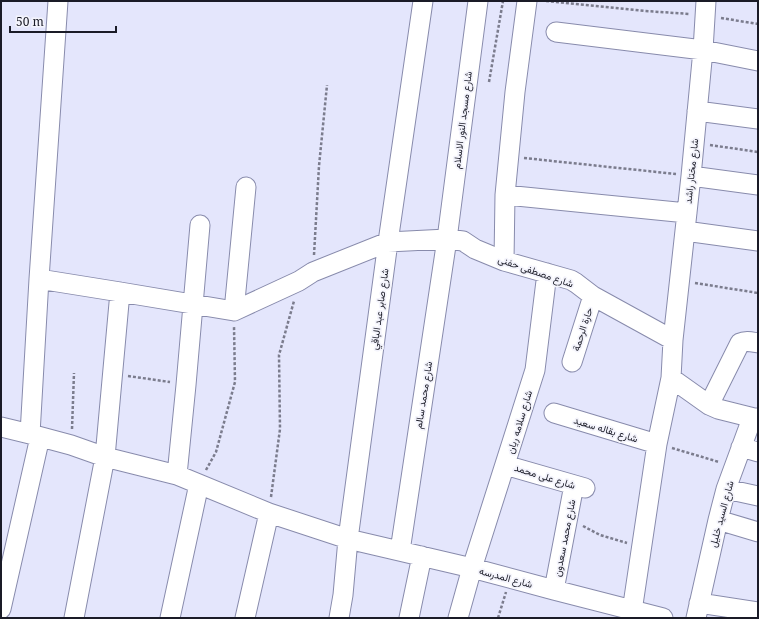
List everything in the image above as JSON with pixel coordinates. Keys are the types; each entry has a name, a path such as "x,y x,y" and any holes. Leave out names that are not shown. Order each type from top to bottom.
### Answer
{"street":[{"path":"1,609 35,435 39,280 58,1"},
{"name":"شارع صابر عبد الباقي","path":"339,618 343,595 348,539 388,242 423,1"},
{"name":"شارع مسجد النور الاسلام","path":"447,239 478,1"},
{"path":"504,261 505,195 515,92 528,1"},
{"name":"شارع مختار راشد","path":"632,614 657,444 671,378 673,340 703,50 705,8"},
{"path":"556,32 703,50 758,61"},
{"path":"697,111 758,119"},
{"path":"691,176 758,185"},
{"path":"39,280 234,311 246,187"},
{"path":"505,195 686,222 758,240"},
{"path":"177,476 200,225"},
{"name":"شارع مصطفى حفنى","path":"234,311 306,277 388,242 447,239 463,241 475,249 504,261 571,280 593,296 673,340"},
{"name":"شارع محمد سالم","path":"400,551 447,239"},
{"name":"شارع سلامه ريان","path":"458,618 472,568 535,370 547,273"},
{"path":"74,618 105,457 120,292"},
{"name":"حارة الرحمة","path":"572,362 593,296"},
{"path":"708,405 740,343 747,341 758,343"},
{"path":"671,378 708,405 718,409 756,418"},
{"name":"شارع بقاله سعيد","path":"554,413 657,444"},
{"name":"شارع السيد خليل","path":"697,611 726,489 734,466 750,450 749,424 756,418"},
{"name":"شارع المدرسه","path":"1,427 71,445 105,457 177,476 269,513 348,539 472,568 554,590 632,614 664,618"},
{"name":"شارع على محمد","path":"505,465 580,487"},
{"path":"170,618 199,484"},
{"name":"شارع محمد سعدون","path":"554,590 568,519 580,487"},
{"path":"726,489 758,496"},
{"path":"245,618 269,513"},
{"path":"718,520 758,532"},
{"path":"409,618 422,556"},
{"path":"697,611 758,612"}],"path":[{"path":"489,82 503,1"},
{"path":"546,1 645,11 705,8 758,24"},
{"path":"269,513 280,429 279,355 306,277 327,84"},
{"path":"694,142 758,152"},
{"path":"509,156 691,176"},
{"path":"679,280 758,293"},
{"path":"199,484 216,452 234,382 234,311"},
{"path":"71,445 74,374"},
{"path":"113,374 186,385"},
{"path":"657,444 734,466"},
{"path":"568,519 600,535 641,548"},
{"path":"498,618 511,579"}]}
